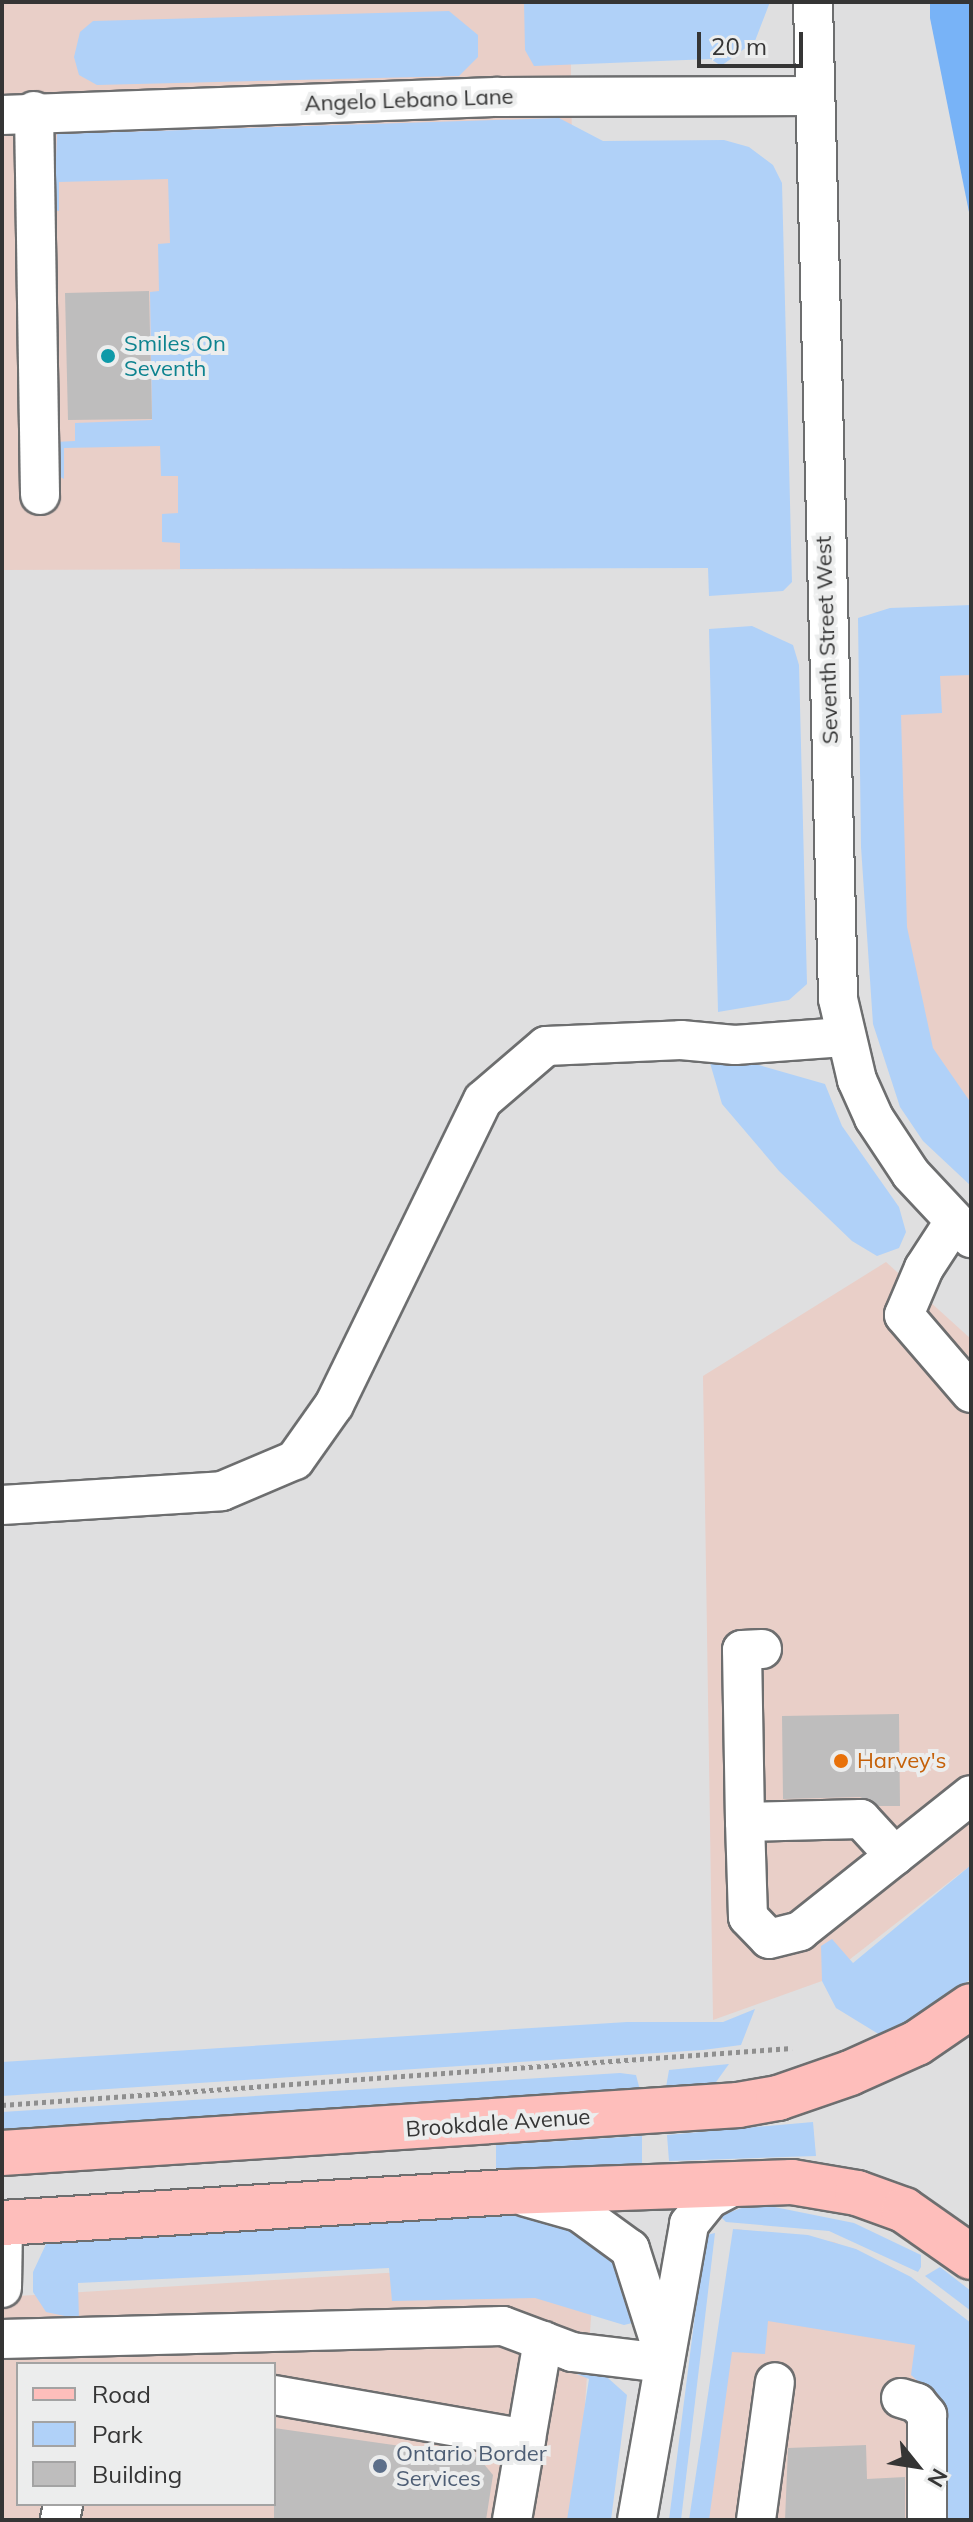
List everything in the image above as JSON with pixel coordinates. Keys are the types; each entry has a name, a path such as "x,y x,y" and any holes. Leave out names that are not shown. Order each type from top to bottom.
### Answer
{"main road":[{"name":"Brookdale Avenue","path":"2,2153 738,2105 810,2089 917,2043 971,2006"},
{"path":"2,2223 508,2192 741,2182 857,2193 904,2210 971,2257"}],"street":[{"name":"Seventh Street West","path":"813,2 835,960 844,1037 874,1118 911,1174 962,1230"},
{"name":"Angelo Lebano Lane","path":"18,113 498,97 815,96"},
{"path":"18,113 40,495"},
{"path":"2,1505 222,1491 295,1460 334,1405 483,1100 546,1046 844,1037"},
{"path":"962,1230 924,1268 904,1315 971,1393"},
{"path":"762,1649 742,1650 745,1822 748,1917 769,1939 800,1931 971,1795"},
{"path":"745,1822 861,1819 895,1856"},
{"path":"637,2520 689,2224 717,2193 741,2182"},
{"path":"508,2192 579,2212 630,2249 664,2363"},
{"path":"2,2223 2,2288"},
{"path":"2,2339 92,2357 503,2326 572,2352 664,2363"},
{"path":"512,2520 543,2341"},
{"path":"756,2520 775,2382"},
{"path":"276,2395 526,2439"},
{"path":"901,2398 917,2403 927,2415 927,2520"}],"path":[{"path":"2,2105 650,2063 806,2047"}],"shaded area":[{"path":"2,2 570,2 578,568 2,570"},
{"path":"930,2 971,2 971,222 930,18"},
{"path":"971,651 971,1130 920,1086 880,653"},
{"path":"886,1262 971,1339 971,1865 822,1981 713,2020 703,1376"},
{"path":"736,2229 834,2242 897,2270 961,2520 700,2520"},
{"path":"595,2260 577,2520 2,2520 2,2297"}],"green space":[{"path":"524,2 770,2 755,41 721,66 711,59 534,66 525,50"},
{"path":"449,11 478,35 478,57 459,76 97,85 79,75 74,57 80,32 93,21"},
{"path":"559,118 603,141 724,140 749,147 773,165 782,183 792,582 783,591 709,596 708,568 180,569 180,543 162,542 162,514 178,513 178,476 161,476 160,446 64,448 64,479 57,475 55,442 75,441 75,423 152,420 150,292 159,291 158,244 170,243 168,179 59,182 59,211 54,210 57,134"},
{"path":"971,605 971,675 940,676 942,713 901,715 907,927 933,1048 971,1103 971,1186 923,1141 900,1107 873,1024 861,847 858,618 890,608"},
{"path":"752,626 793,645 799,665 807,984 789,1000 718,1012 709,629"},
{"path":"710,1063 752,1063 825,1084 842,1126 899,1207 906,1232 899,1248 877,1256 852,1241 779,1171 722,1104"},
{"path":"971,1865 971,1979 885,2038 836,2008 822,1981 821,1946 832,1939 853,1963"},
{"path":"755,2009 741,2045 703,2050 2,2096 2,2062 627,2022 723,2022"},
{"path":"729,2064 711,2089 665,2093 669,2070"},
{"path":"620,2073 636,2075 641,2094 2,2132 2,2112"},
{"path":"813,2122 816,2156 669,2161 667,2135"},
{"path":"642,2136 642,2163 496,2171 496,2145"},
{"path":"755,2203 854,2223 921,2255 921,2267 918,2272 829,2231 726,2222 720,2216"},
{"path":"507,2215 548,2216 607,2250 623,2270 636,2322 624,2325 535,2298 392,2301 389,2268 78,2283 79,2319 46,2312 33,2292 33,2272 47,2242"},
{"path":"733,2229 808,2235 856,2249 911,2277 971,2323 971,2520 940,2520 931,2393 911,2375 915,2345 768,2321 765,2354 732,2352 709,2520 689,2520"},
{"path":"715,2233 681,2520 669,2520 703,2252 706,2235"},
{"path":"940,2267 971,2291 971,2311 925,2276"},
{"path":"562,2368 600,2371 627,2395 611,2520 567,2520 589,2379"}],"building":[{"name":"Smiles On Seventh","path":"149,291 152,419 68,420 65,293"},
{"name":"Harvey's","path":"899,1714 900,1806 879,1806 860,1797 783,1799 782,1716"},
{"name":"Ontario Border Services","path":"276,2428 478,2457 493,2475 486,2520 274,2520"},
{"path":"866,2445 867,2479 905,2477 905,2520 785,2520 788,2448"}],"place":[{"name":"Smiles On Seventh","path":"108,356"},
{"name":"Harvey's","path":"841,1761"},
{"name":"Ontario Border Services","path":"380,2466"}]}
